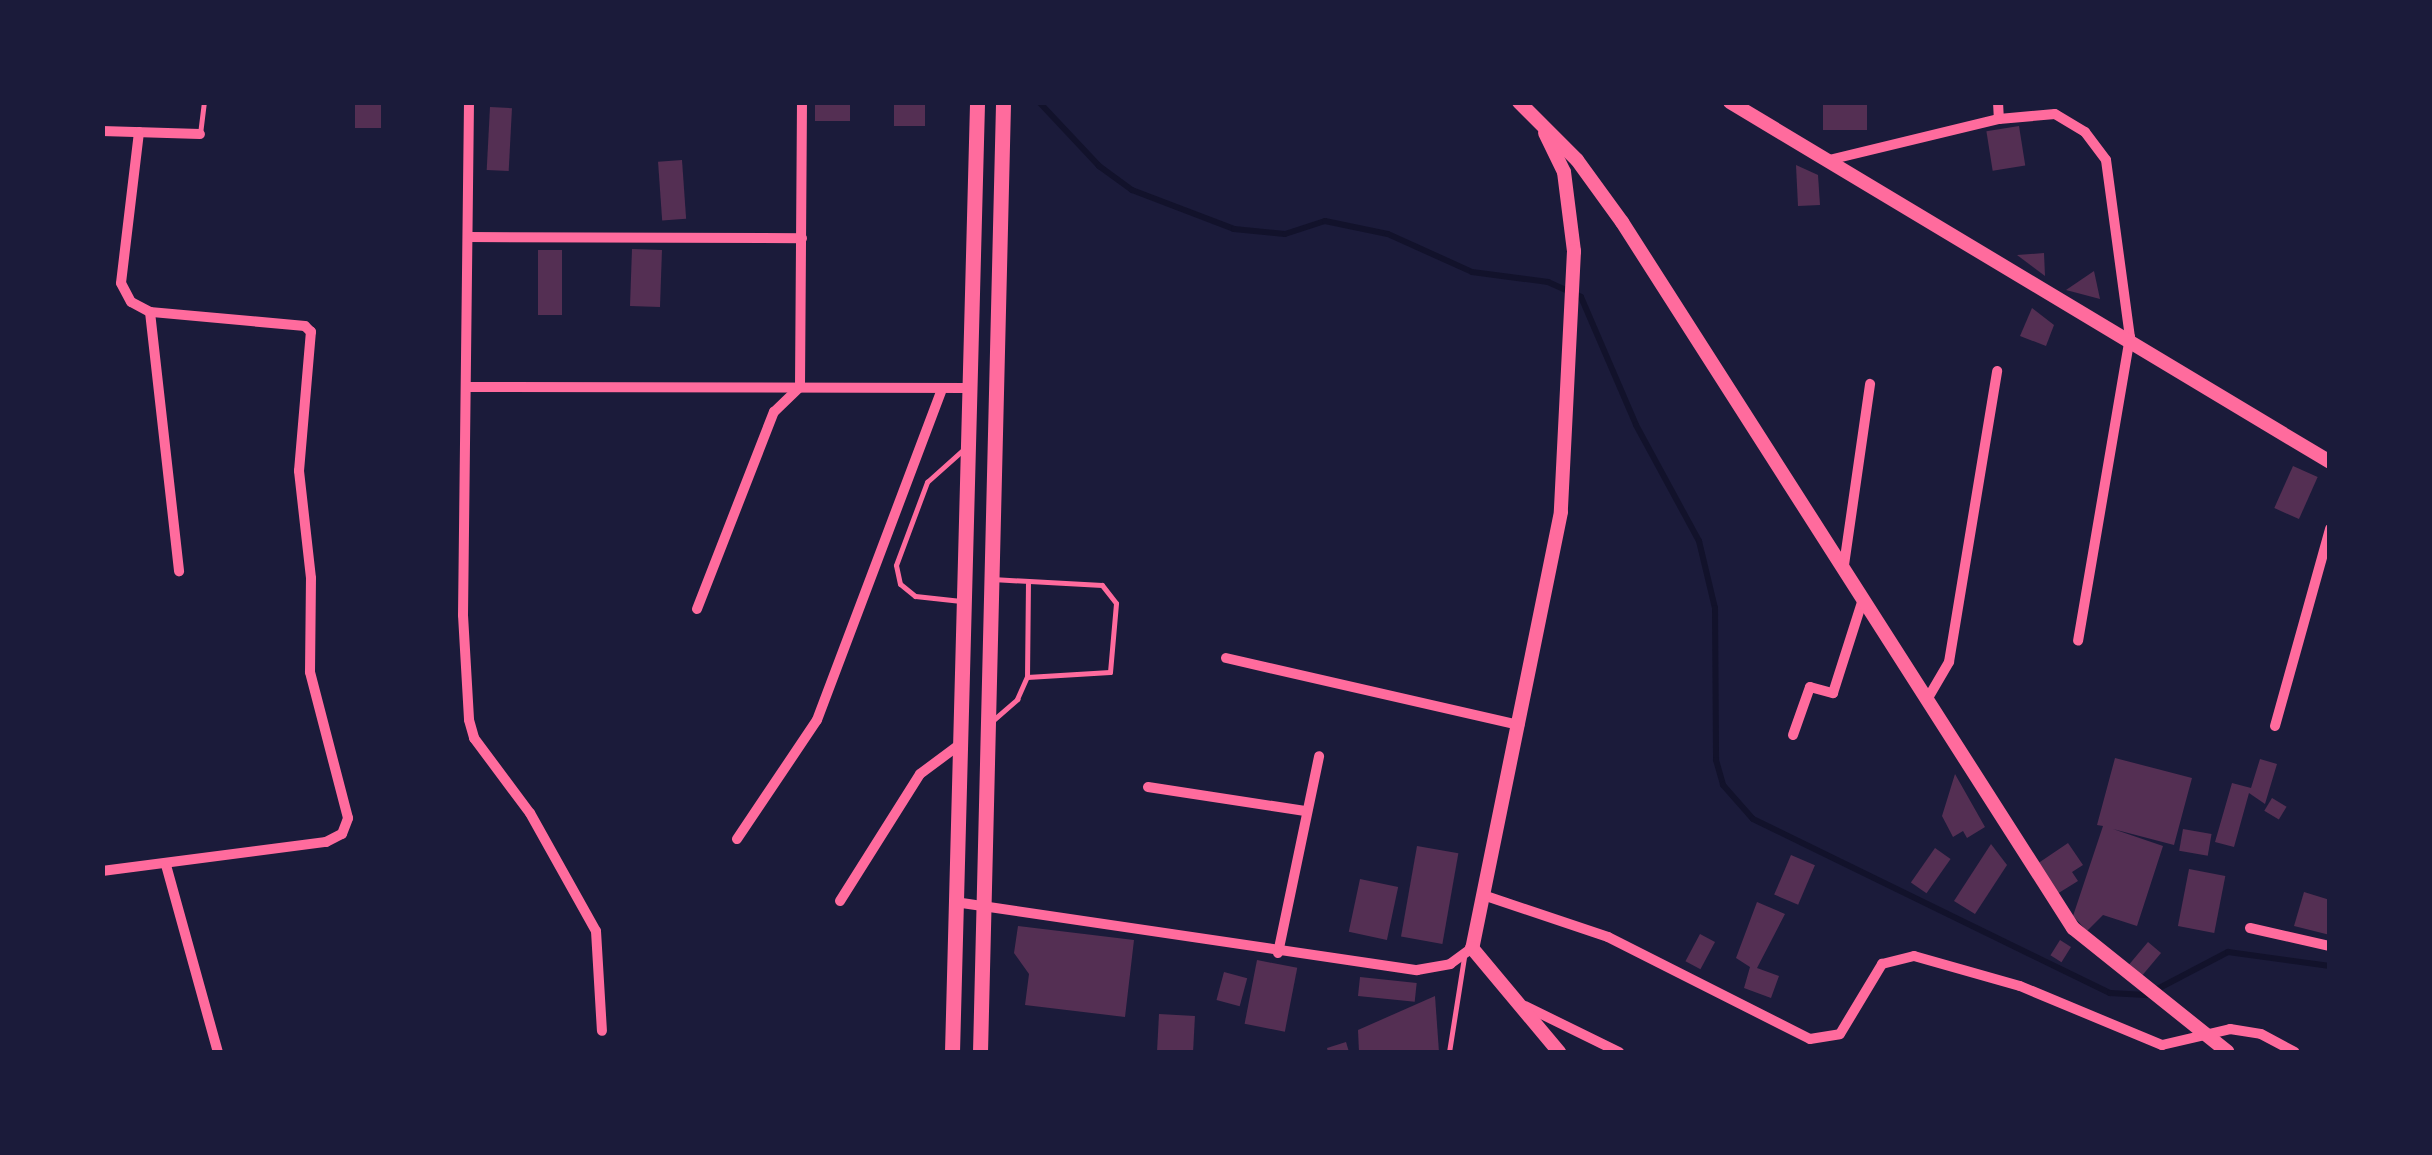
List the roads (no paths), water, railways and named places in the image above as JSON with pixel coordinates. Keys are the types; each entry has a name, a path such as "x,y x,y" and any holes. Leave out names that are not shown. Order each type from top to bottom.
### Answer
{"main road":[{"path":"952,1052 977,102"},
{"path":"980,1052 1003,102"}],"street":[{"path":"469,102 463,616 470,729 530,814 596,931 602,1031"},
{"path":"697,608 774,412 800,387 802,102"},
{"path":"1730,102 2130,337 2330,462"},
{"path":"1998,102 1999,119"},
{"path":"1468,953 1562,512 1572,360 1574,250 1564,172 1524,108"},
{"path":"1524,108 1577,160 1622,222 1844,565 2041,885 2079,935 2228,1052"},
{"path":"1830,160 1999,119 2062,114 2085,132 2108,170 2130,337 2078,642"},
{"path":"102,131 200,134"},
{"path":"102,872 326,842 342,834 348,818 310,672 311,578 298,471 310,330 150,312 131,302 121,283 139,132"},
{"path":"468,237 802,238"},
{"path":"150,312 179,571"},
{"path":"1928,698 1949,662 1997,372"},
{"path":"1844,565 1870,384"},
{"path":"466,387 968,388"},
{"path":"738,839 817,720 942,388"},
{"path":"2275,726 2330,529"},
{"path":"1793,736 1810,687 1833,692 1864,598"},
{"path":"1226,658 1518,724"},
{"path":"840,900 920,774 959,745"},
{"path":"1278,954 1319,756"},
{"path":"1148,787 1305,811"},
{"path":"166,865 218,1052"},
{"path":"1483,895 1608,937 1810,1039 1840,1034 1882,964 1914,956 2020,986 2171,1049 2205,1033 2261,1034 2295,1052"},
{"path":"955,902 1278,954 1416,970 1468,953"},
{"path":"2250,928 2330,946"},
{"path":"1468,953 1524,1006 1559,1052"},
{"path":"1524,1006 1619,1052"}],"lane":[{"path":"200,134 204,102"},
{"path":"964,601 914,596 900,584 896,565 927,482 967,448"},
{"path":"992,579 1028,584 1102,584 1116,603 1110,672 1027,677"},
{"path":"988,724 1017,699 1027,677 1028,584"},
{"path":"1448,1052 1468,953"}],"waterway":[{"path":"1039,102 1099,166 1132,190 1234,229 1285,234 1325,221 1388,234 1472,272 1548,282 1581,297 1636,425 1699,541 1715,608 1716,760 1723,785 1753,819 2110,993 2146,995 2228,952 2330,966"}]}
